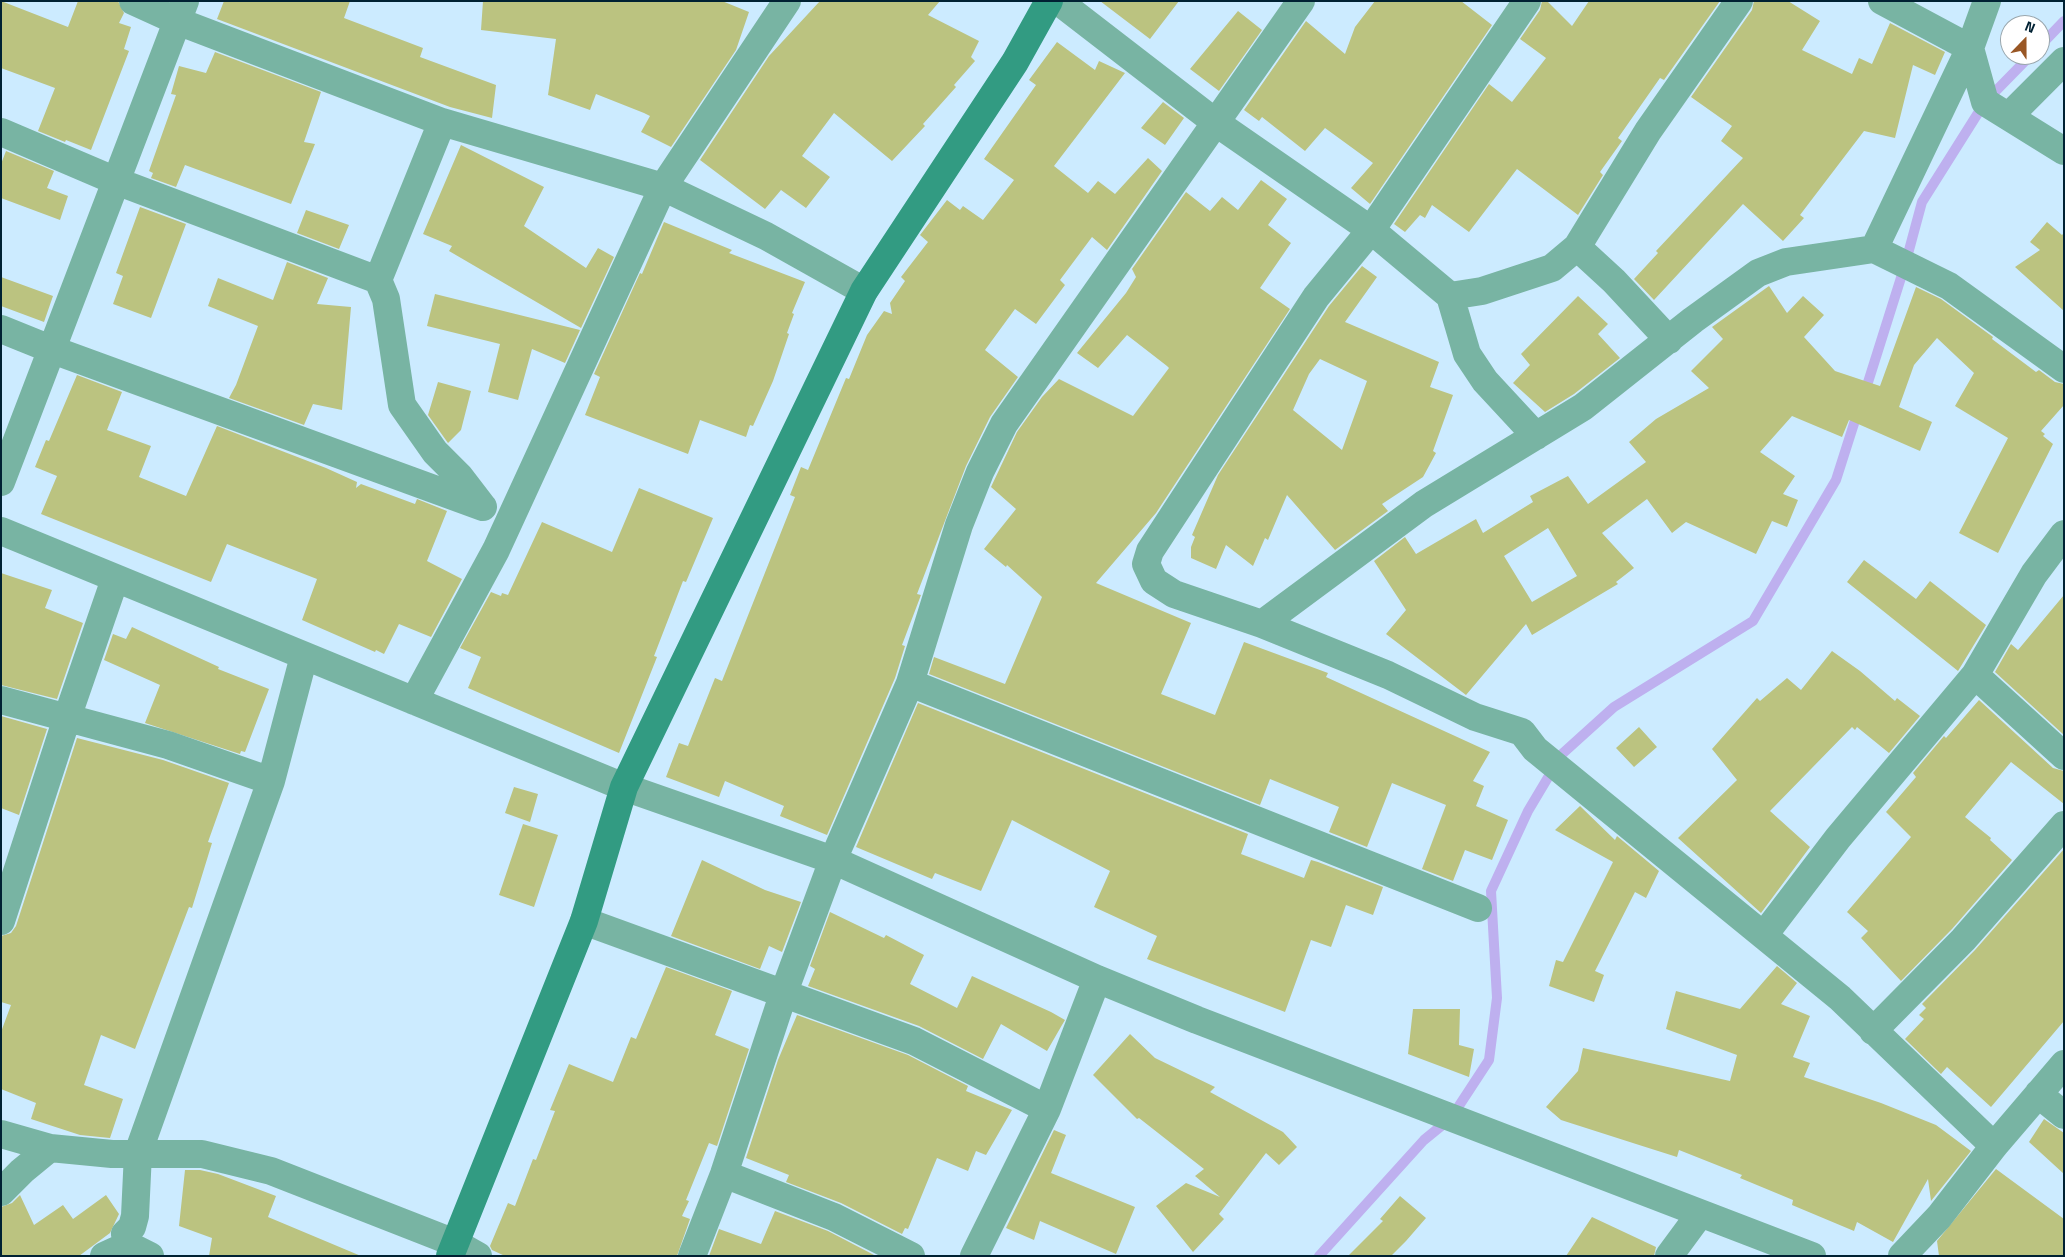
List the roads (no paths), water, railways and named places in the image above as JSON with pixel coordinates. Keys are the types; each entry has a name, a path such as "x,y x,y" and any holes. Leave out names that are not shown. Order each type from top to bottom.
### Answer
{"street":[{"path":"133,1 181,11 442,122 663,187 766,236 864,291"},
{"path":"414,702 496,550 663,187 787,1"},
{"path":"452,1250 584,921 624,787 864,291 1015,62 1049,1"},
{"path":"1058,1 1215,122 1371,230 1450,296 1467,354 1485,380 1536,436"},
{"path":"692,1256 724,1174 784,992 833,860 910,683 959,525 980,472 1004,424 1301,1"},
{"path":"1527,1 1371,230 1316,297 1150,550 1146,564 1154,581 1174,594 1262,624 1388,675 1475,717 1522,732 1535,749 1840,998 1994,1146"},
{"path":"1450,296 1482,290 1552,268 1577,248 1648,131 1739,1"},
{"path":"1882,1 1970,48 1985,102 2064,151"},
{"path":"1874,249 1970,48 1987,1"},
{"path":"1,482 181,11"},
{"path":"2009,116 2064,62"},
{"path":"378,280 442,122"},
{"path":"1,132 116,181 378,280 386,298 402,406 435,452 460,477 483,507"},
{"path":"1577,248 1614,281 1669,340"},
{"path":"1262,624 1424,504 1584,407 1758,273 1786,262 1874,249 1949,286 2064,369"},
{"path":"1,329 52,350 511,517"},
{"path":"1,531 624,787 833,860 1097,979 1197,1020 1812,1256"},
{"path":"1764,935 1838,838 1976,675 2034,574 2064,534"},
{"path":"1,921 67,718 115,579"},
{"path":"127,1252 125,1234 132,1227 135,1216 138,1153 271,781 304,656"},
{"path":"1976,675 2064,756"},
{"path":"910,683 1478,908"},
{"path":"1,700 168,745 271,781"},
{"path":"1873,1031 1963,940 2064,825"},
{"path":"584,921 784,992 914,1041 1047,1109"},
{"path":"974,1256 1047,1109 1097,979"},
{"path":"1902,1256 1938,1217 1994,1146 2064,1064"},
{"path":"2038,1094 2064,1115"},
{"path":"1,1134 50,1148 112,1154 202,1154 271,1171 452,1250 478,1256"},
{"path":"1,1192 22,1171 50,1148"},
{"path":"724,1174 834,1217 911,1256"},
{"path":"1669,1256 1700,1214"}],"waterway":[{"path":"2050,36 2064,21"},
{"path":"1864,395 1905,265 1922,202 1985,102 2021,65"},
{"path":"1319,1256 1424,1140 1451,1118 1489,1060 1497,998 1491,891 1528,811 1562,754 1614,707 1753,621 1836,480 1858,411"}]}
